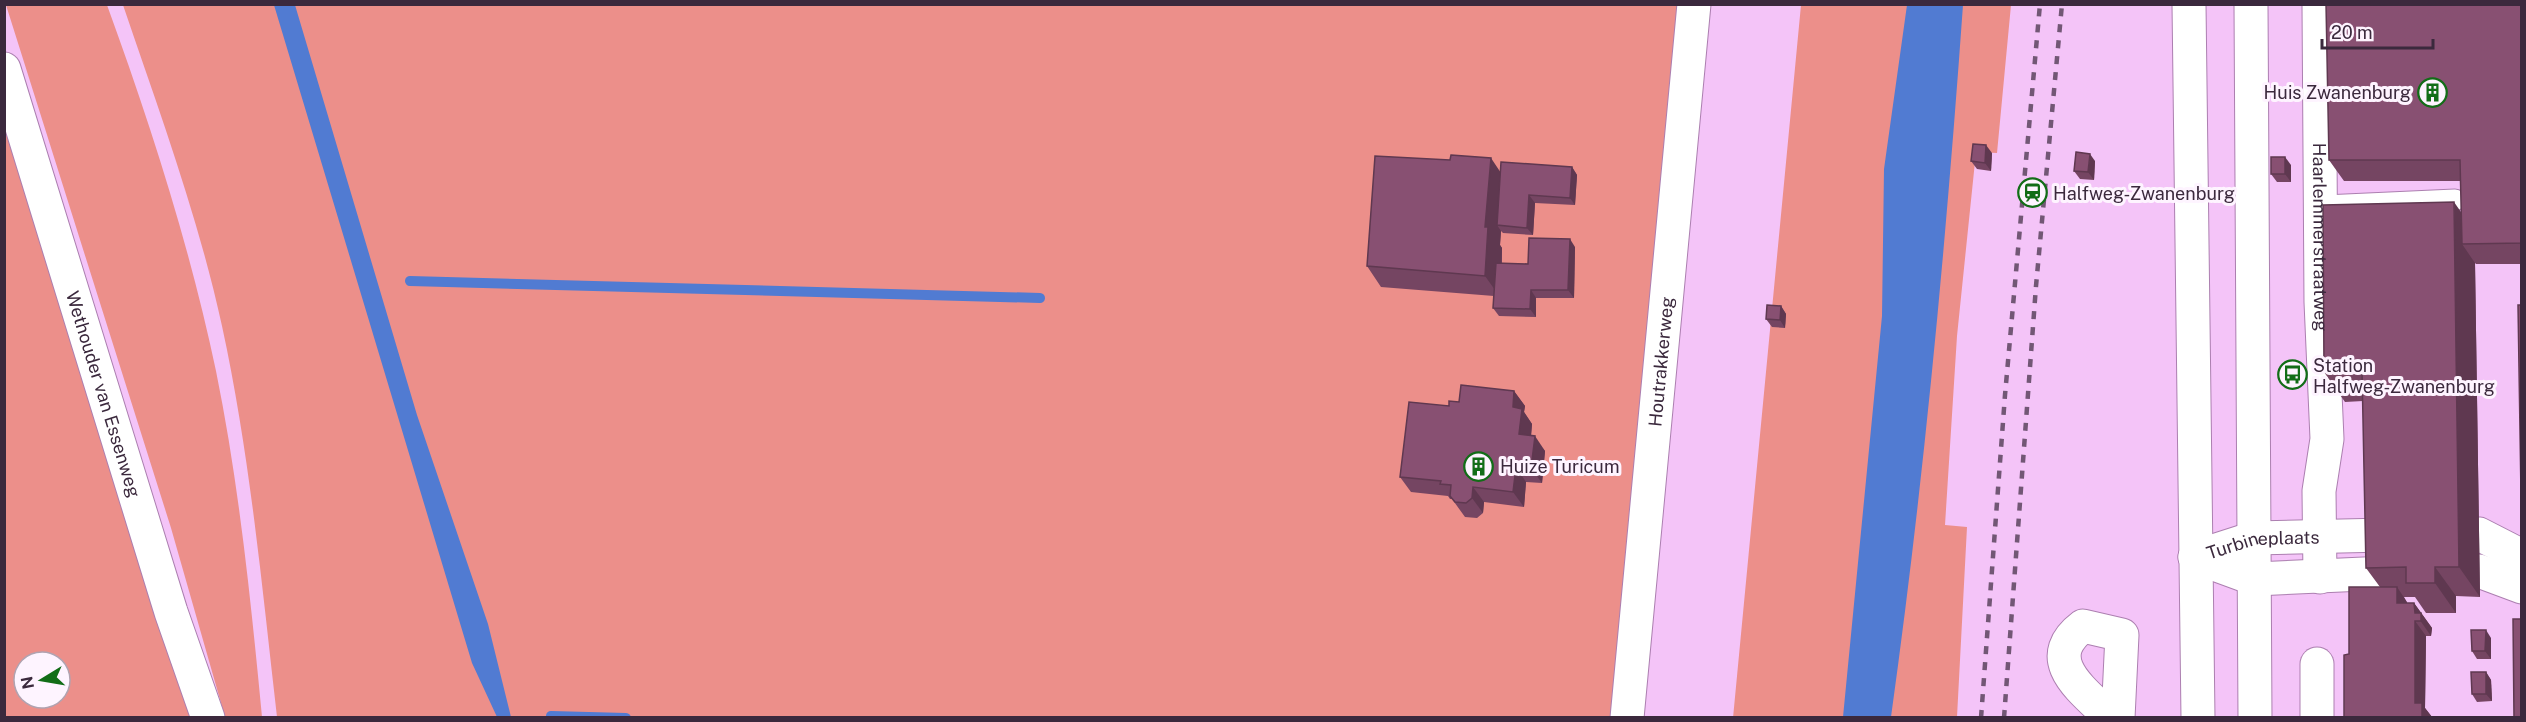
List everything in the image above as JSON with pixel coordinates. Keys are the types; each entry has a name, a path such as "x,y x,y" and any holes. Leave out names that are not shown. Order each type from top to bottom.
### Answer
{"street":[{"name":"Houtrakkerweg","path":"1627,717 1694,4"},
{"path":"2189,4 2198,717"},
{"path":"2251,4 2255,717"},
{"name":"Haarlemmerstraatweg","path":"2319,5 2321,302 2327,439 2319,491 2320,577"},
{"name":"Wethouder van Essenweg","path":"4,69 171,612 208,717"},
{"path":"2479,534 2522,556"},
{"name":"Turbineplaats","path":"2195,557 2254,538 2385,535"},
{"name":"Turbineplaats","path":"2195,557 2255,579 2386,573"},
{"path":"2479,571 2522,587"},
{"path":"2111,717 2073,681 2063,652 2070,636 2083,626 2122,635 2118,717"},
{"path":"2317,664 2317,717"}],"lane":[{"path":"2322,206 2455,200"}],"shaded area":[{"path":"6,5 107,5 168,186 206,325 238,500 262,717 225,717 171,528"},
{"path":"123,5 1682,5 1615,717 277,717 248,472 222,326 190,204"},
{"path":"1801,5 2011,5 1997,153 1976,152 1957,336 1945,525 1967,527 1957,717 1733,718"},
{"path":"4,127 191,717 5,717"}],"water":[{"path":"274,5 295,5 417,415 488,624 511,717 497,717 472,663"},
{"path":"1907,5 1963,5 1941,272 1914,539 1891,717 1843,717 1882,316 1884,169"}],"building":[{"name":"Huis Zwanenburg","path":"2326,4 2522,4 2522,243 2462,244 2460,160 2329,160"},
{"path":"1973,144 1986,145 1985,163 1971,161"},
{"path":"2076,152 2090,154 2088,172 2074,171"},
{"path":"1451,155 1491,158 1485,227 1488,227 1485,276 1367,266 1375,156 1450,160"},
{"path":"2271,157 2285,157 2285,174 2271,174"},
{"path":"1501,162 1572,167 1570,198 1529,195 1527,228 1497,225"},
{"path":"2454,202 2459,567 2435,567 2435,583 2406,583 2406,567 2366,568 2362,371 2324,372 2323,205"},
{"path":"1529,238 1570,239 1568,290 1531,290 1530,309 1493,308 1496,263 1528,264"},
{"path":"1767,305 1781,306 1780,320 1766,319"},
{"path":"2518,305 2522,305 2522,494 2521,494"},
{"name":"Huize Turicum","path":"1461,385 1514,391 1513,407 1522,409 1519,434 1535,436 1531,468 1516,467 1513,492 1473,487 1472,498 1466,503 1455,502 1450,496 1451,485 1440,484 1441,481 1400,477 1409,402 1449,406 1449,401 1459,402"},
{"path":"2349,587 2397,587 2397,603 2414,603 2415,613 2421,613 2421,621 2415,621 2415,703 2422,703 2422,717 2344,717 2344,655 2349,654"},
{"path":"2513,619 2522,619 2522,717 2514,717"},
{"path":"2471,630 2486,630 2485,651 2472,651"},
{"path":"2471,672 2486,672 2486,694 2472,694"}],"waterway":[{"path":"410,281 1040,298"},
{"path":"551,716 626,718"}],"railway":[{"path":"1981,718 2005,395 2040,4"},
{"path":"2004,718 2036,286 2062,4"}],"place":[{"name":"Huis Zwanenburg","path":"2432,92"},
{"name":"Halfweg-Zwanenburg","path":"2032,193"},
{"name":"Station Halfweg-Zwanenburg","path":"2292,375"},
{"name":"Huize Turicum","path":"1479,466"}]}
